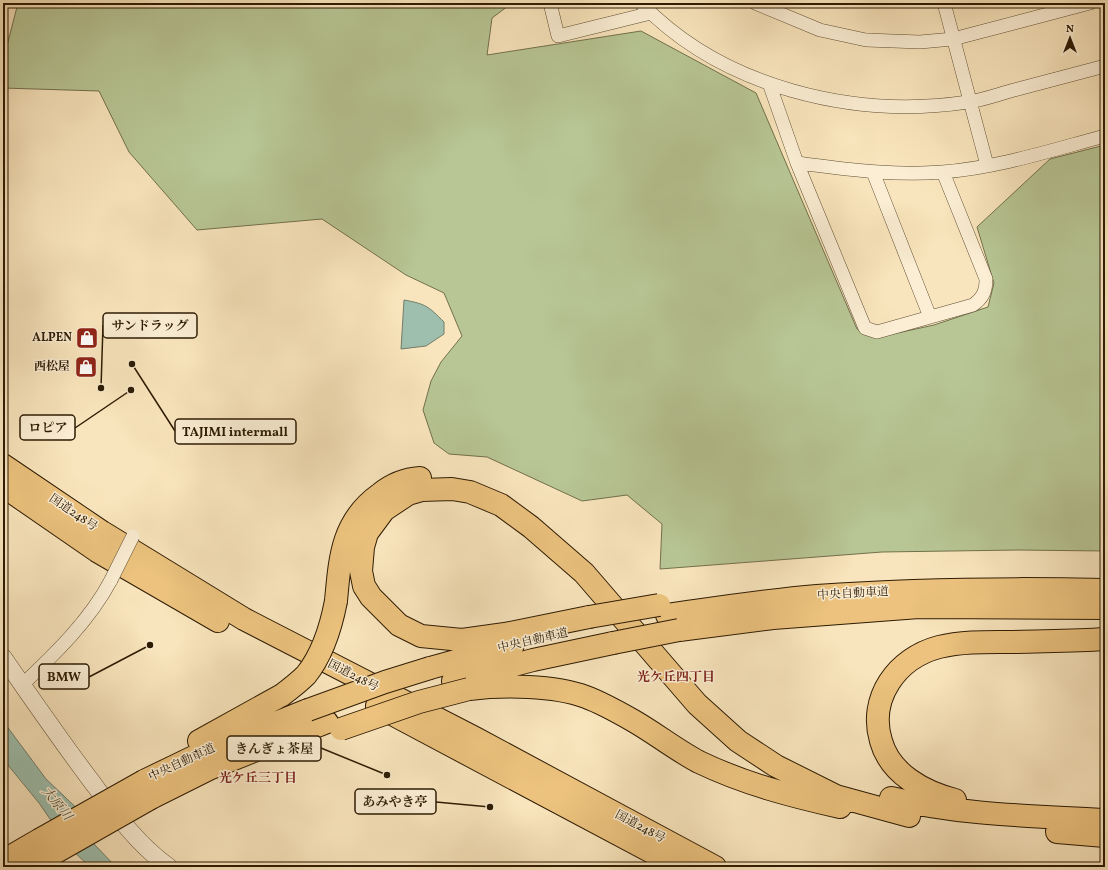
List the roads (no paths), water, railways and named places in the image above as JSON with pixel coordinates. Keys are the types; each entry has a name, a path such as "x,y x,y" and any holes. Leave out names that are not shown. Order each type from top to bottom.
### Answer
{"highway":[{"name":"国道248号","path":"3,465 108,537 244,619 475,738 714,867"},
{"path":"3,861 45,844 144,784 282,695 305,675 320,653 332,625 343,548 356,516 367,503 388,487 411,479 450,478 471,482 520,504 575,548 612,587 707,698 738,726 784,757 840,785 914,804 990,814 1105,820"},
{"name":"国道248号","path":"3,486 97,551 172,595 680,867"},
{"path":"594,622 462,640 421,636 399,625 364,586 361,571 363,547 367,534 384,510 408,494 415,492 436,489 452,489 470,492 501,505 531,527 584,573 697,704 738,741 776,766 836,796 909,816"},
{"name":"中央自動車道","path":"144,784 211,768 237,769 297,744 334,726 419,702 461,685 533,660 613,643 668,617 760,601 907,591 998,588 1105,590"},
{"name":"中央自動車道","path":"144,784 204,752 308,710 385,682 509,645 594,622 668,617 773,618 919,607 1105,608"},
{"path":"1046,816 964,802 943,797 919,786 904,775 884,752 877,722 878,705 884,690 895,673 906,662 938,647 964,644 1105,639"},
{"path":"461,685 547,689 585,697 633,721 698,761 739,780 784,795 858,810 979,826 1105,836"},
{"path":"29,867 45,844"}],"street":[{"path":"550,3 558,36 651,13"},
{"path":"641,3 676,34 709,55 732,67 769,83 811,96 859,104 911,107 970,102 1105,66"},
{"path":"755,3 820,30 866,40 920,42 953,39 1090,3"},
{"path":"944,3 987,165"},
{"path":"769,83 797,163 865,328 877,332 973,305 981,300 986,288 986,279 943,172"},
{"path":"797,163 873,172 943,172 1013,160 1105,136"},
{"path":"873,172 930,317"},
{"path":"22,685 65,641 100,601 133,536"},
{"path":"3,657 70,753 126,827 152,855 169,867"}],"water":[{"path":"404,300 422,304 434,312 444,322 444,334 426,346 401,349"},
{"name":"大原川","path":"3,721 46,779 85,816 93,843 116,867 90,867 70,848 39,803 3,759"}],"place":[{"name":"ALPEN","path":"87,338"},
{"name":"TAJIMI intermall","path":"132,364"},
{"name":"西松屋","path":"86,367"},
{"name":"サンドラッグ","path":"101,388"},
{"name":"ロピア","path":"131,390"},
{"name":"BMW","path":"150,645"},
{"name":"きんぎょ茶屋","path":"387,775"},
{"name":"あみやき亭","path":"490,807"}],"district":[{"name":"光ケ丘四丁目","path":"676,678"},
{"name":"光ケ丘三丁目","path":"258,779"}]}
